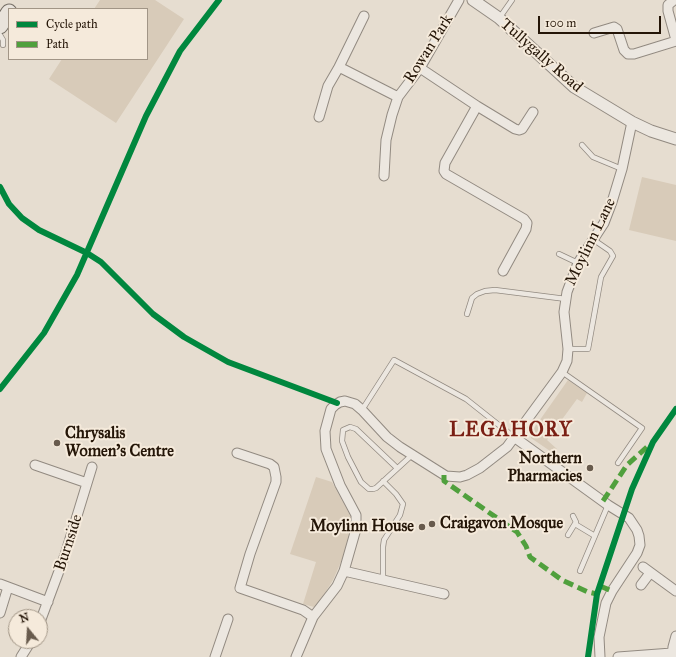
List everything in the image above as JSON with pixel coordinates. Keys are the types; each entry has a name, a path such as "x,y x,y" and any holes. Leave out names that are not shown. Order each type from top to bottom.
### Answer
{"highway":[{"path":"0,26 8,14"}],"street":[{"name":"Rowan Park","path":"384,176 386,140 398,97 420,68 459,0"},
{"name":"Tullygally Road","path":"473,0 499,18 574,87 632,122 651,131 676,139"},
{"path":"594,33 614,27 617,29 624,50 628,54 634,54 676,41 668,11 668,5 674,0"},
{"path":"318,117 328,86 364,16"},
{"name":"Rowan Park","path":"339,67 398,97"},
{"path":"420,68 477,106 516,129 522,129 533,112"},
{"path":"477,106 445,163 444,171 446,174 524,219 527,223 526,229 503,271"},
{"name":"Moylinn Lane","path":"362,410 386,437 446,476 460,477 467,475 480,468 507,448 562,372 567,361 568,350 564,312 569,285 578,263 594,240 604,222 612,202 622,169 632,122"},
{"path":"296,657 313,617 337,586 344,571 357,520 356,514 340,485 326,449 325,431 329,412 335,404 345,401 350,402 362,410"},
{"path":"514,437 608,505 629,518 637,530 640,545 637,553 612,591 606,603 599,637 600,657"},
{"path":"237,453 270,464 274,467 276,477 276,482 250,554 240,588 303,610 313,617"},
{"path":"35,465 87,483"},
{"name":"Burnside","path":"45,609 66,555 92,467"},
{"path":"641,585 646,570 676,591"},
{"path":"344,571 444,594"},
{"path":"0,613 4,585 48,602"},
{"path":"215,657 228,619"},
{"path":"618,657 672,655 676,636"}],"lane":[{"path":"499,18 512,0"},
{"path":"0,35 3,40 3,45"},
{"path":"582,144 593,157 622,169"},
{"path":"568,350 588,349 601,277 613,256 610,251 594,240"},
{"path":"559,254 578,263"},
{"path":"467,314 472,298 485,291 496,290 566,299"},
{"path":"362,410 394,360 466,399 514,437"},
{"path":"562,372 642,428 618,463"},
{"path":"397,468 356,429 350,427 343,430 342,441 352,467 361,482 371,490 376,488 412,455"},
{"path":"383,481 396,494 403,504 400,515 384,540 383,580"},
{"path":"580,571 608,505"},
{"path":"573,516 576,524 595,536"},
{"path":"568,534 576,524"}],"shaded area":[{"path":"100,0 155,0 184,19 116,123 49,79 61,60 148,60 148,8 95,8"},
{"path":"642,177 676,185 676,241 629,230"},
{"path":"568,380 587,393 582,402 577,399 547,440 557,449 553,453 531,438 530,434"},
{"path":"316,477 332,482 352,519 344,555 333,580 318,604 314,607 303,604 316,562 290,554"}],"marked path":[{"path":"603,501 627,465 648,446"},
{"path":"444,475 444,481 517,532 526,546 530,557 562,580 588,592 597,594"},
{"path":"600,586 612,591"}],"cycle path":[{"path":"0,389 44,333 77,275 146,116 180,51 219,0"},
{"path":"0,187 9,204 22,218 39,230 87,253 101,262 153,314 184,337 228,362 337,403"},
{"path":"588,657 597,594 632,489 653,442 676,409"}],"place":[{"name":"Chrysalis Women's Centre","path":"57,443"},
{"name":"Northern Pharmacies","path":"590,468"},
{"name":"Craigavon Mosque","path":"432,524"},
{"name":"Moylinn House","path":"422,527"}],"district":[{"name":"LEGAHORY","path":"511,431"}]}
